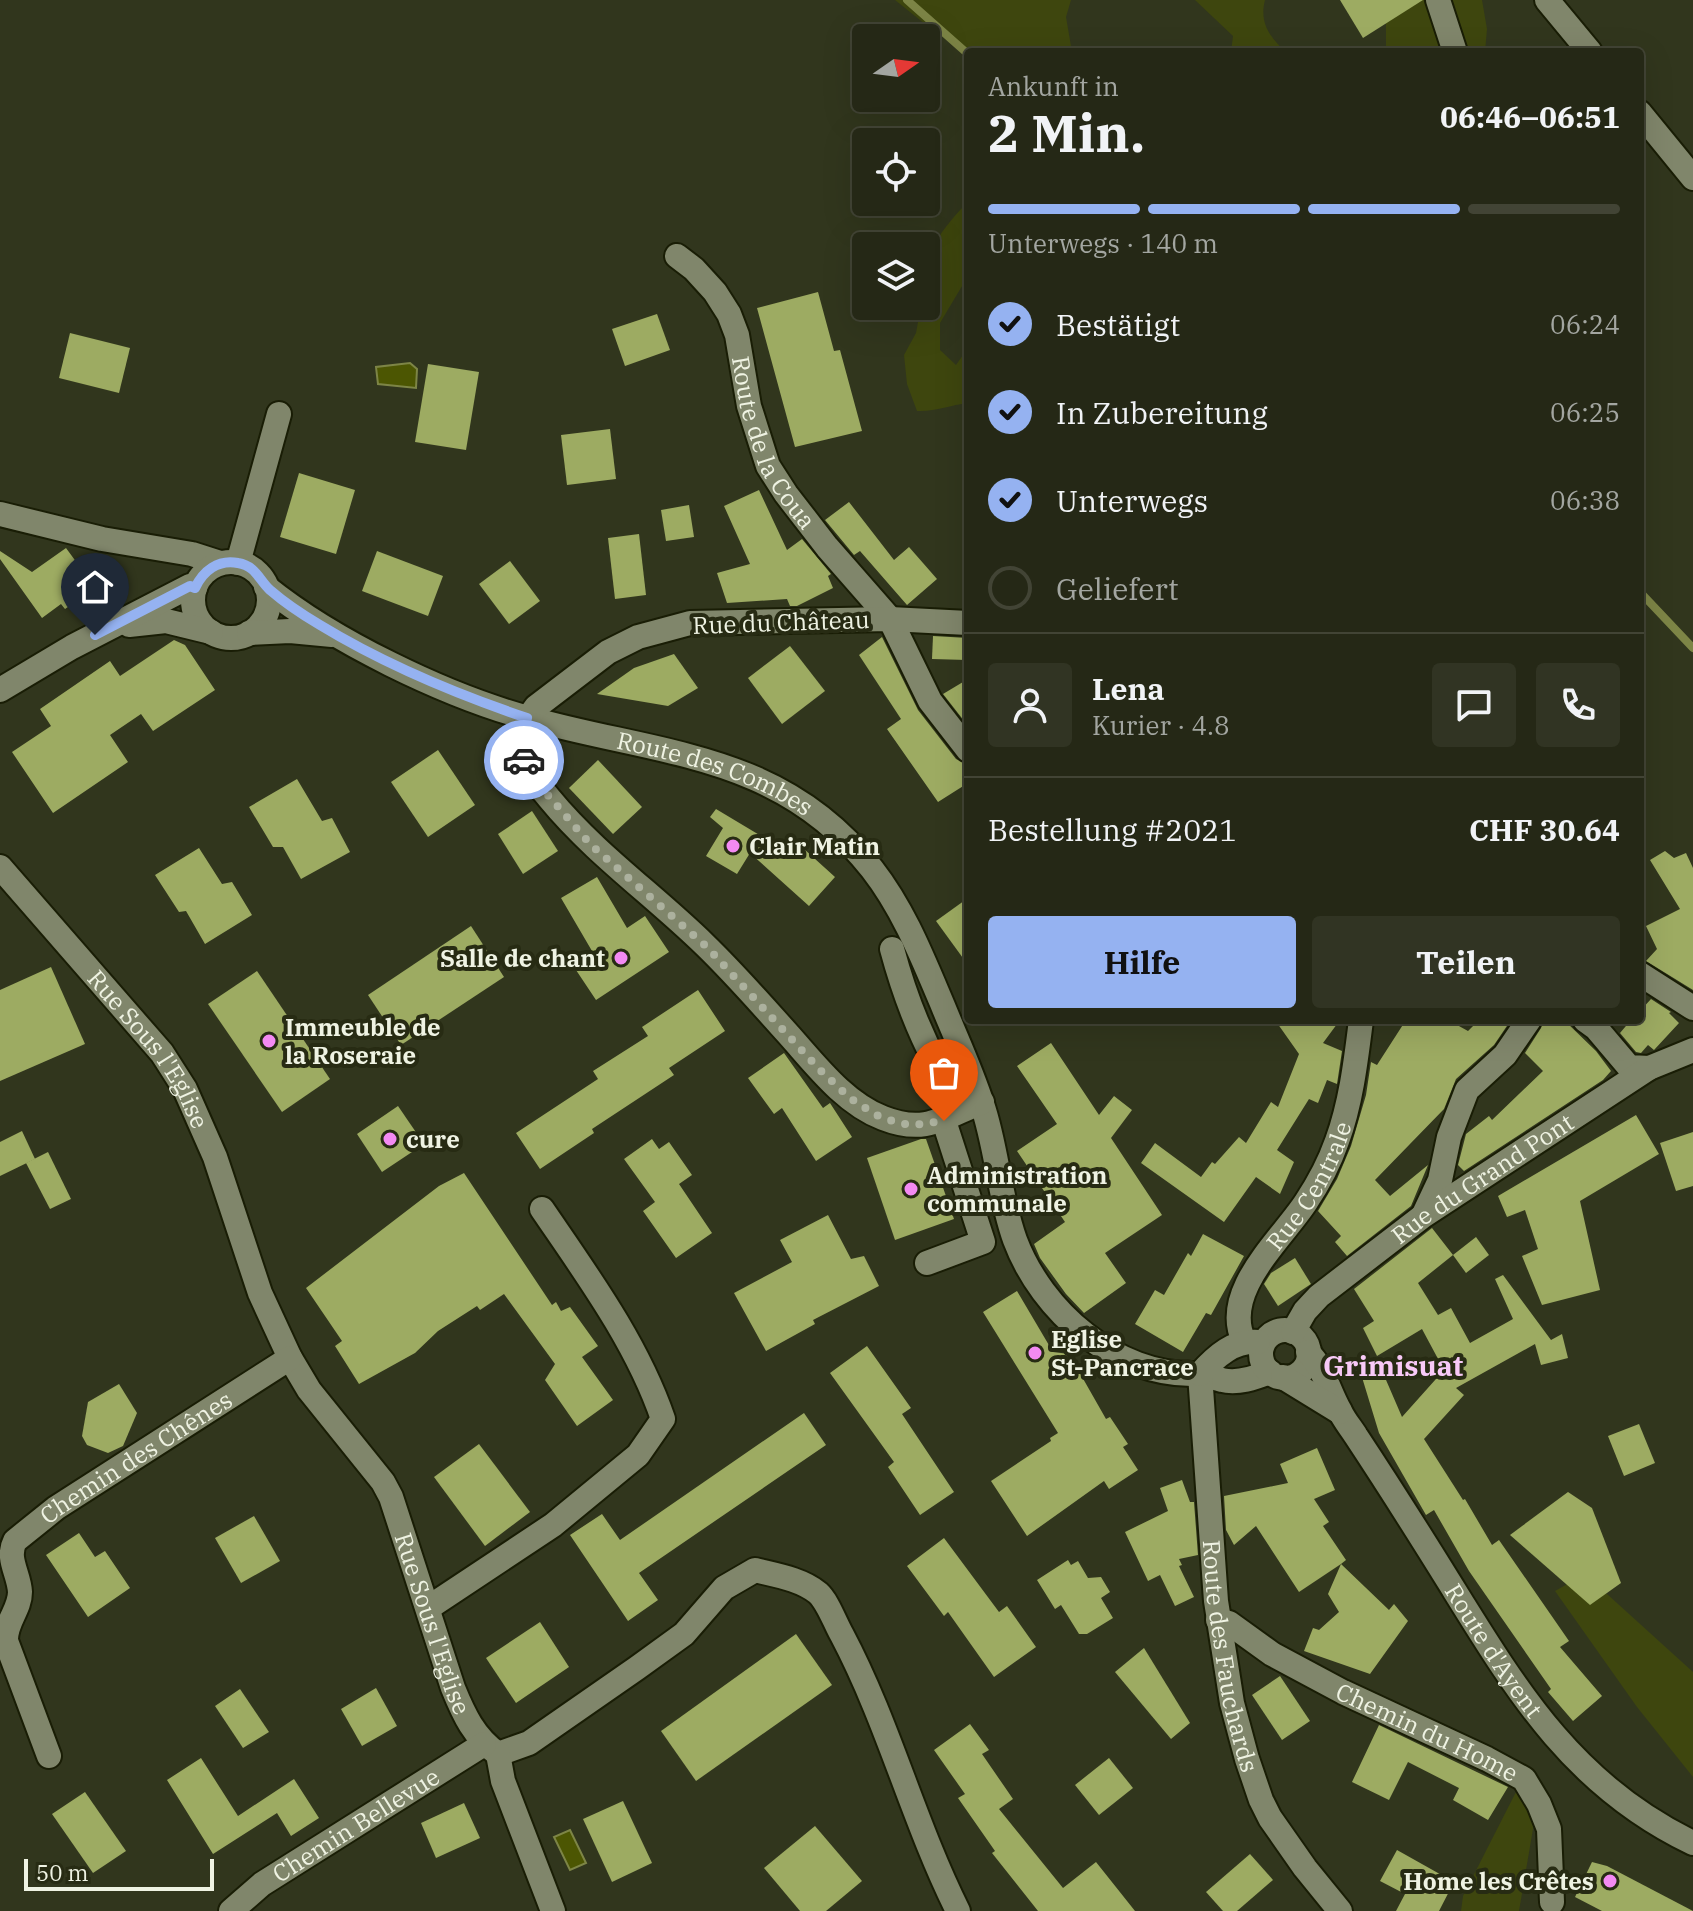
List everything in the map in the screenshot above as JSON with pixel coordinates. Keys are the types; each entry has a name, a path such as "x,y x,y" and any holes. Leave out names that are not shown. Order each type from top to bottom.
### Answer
{"street":[{"path":"1438,0 1454,48"},
{"path":"1547,0 1587,48"},
{"path":"1644,118 1693,178"},
{"name":"Route de la Coua","path":"677,256 715,292 729,314 737,335 749,406 768,466 827,547 890,619 930,701 964,745"},
{"path":"0,514 74,533 229,563 279,414"},
{"path":"170,551 192,587 195,612 211,632"},
{"name":"Route des Combes","path":"0,690 72,647 192,587 202,575 229,563 255,571 266,587 339,636 474,700 527,718 653,746 742,772 790,795 829,823 875,872 899,910 921,956 963,1111 1026,1265 1056,1307 1092,1340 1159,1372 1200,1374 1226,1382 1276,1375"},
{"path":"249,633 259,625 267,610 266,587"},
{"name":"Rue du Château","path":"527,718 558,689 608,652 651,634 690,623 890,619 964,623"},
{"name":"Route des Combes","path":"114,627 166,621 228,638 249,633 290,631 339,636"},
{"path":"527,718 521,741 525,764 559,810 591,845 707,947 820,1070 861,1107 906,1125 963,1111"},
{"name":"Rue Sous l'Eglise","path":"0,867 162,1053 185,1089 215,1157 260,1293 290,1358 309,1390 383,1482 391,1497 453,1688 465,1717 491,1749 553,1911"},
{"path":"892,949 903,991 946,1084 963,1111 983,1242 927,1263"},
{"path":"1644,977 1693,1008"},
{"name":"Rue Centrale","path":"1254,1342 1239,1331 1238,1314 1247,1285 1263,1257 1307,1201 1337,1142 1355,1072 1361,1024"},
{"path":"1423,1216 1440,1180 1449,1137 1467,1090 1505,1055 1520,1024"},
{"path":"1590,1024 1629,1067 1649,1068"},
{"name":"Rue du Grand Pont","path":"1293,1332 1305,1311 1319,1296 1423,1216 1649,1068 1693,1050"},
{"path":"428,1608 553,1525 638,1455 663,1419 655,1395 627,1340 542,1209"},
{"path":"1200,1374 1215,1357 1279,1330 1293,1332"},
{"name":"Route d'Ayent","path":"1293,1332 1302,1338 1308,1352 1320,1365 1340,1412 1501,1664 1545,1727 1562,1747 1618,1797 1641,1814 1693,1843"},
{"path":"1254,1342 1262,1359 1276,1375 1293,1376 1302,1369 1308,1352"},
{"name":"Chemin des Chênes","path":"49,1756 6,1641 5,1630 19,1602 19,1580 11,1559 15,1541 56,1508 290,1358"},
{"name":"Route des Fauchards","path":"1200,1374 1218,1620 1232,1703 1261,1800 1283,1838 1340,1911"},
{"name":"Route d'Ayent","path":"1276,1375 1340,1412"},
{"path":"491,1749 529,1743 684,1634 724,1588 755,1570 789,1578 819,1593 854,1659 883,1720 935,1864 958,1911"},
{"name":"Chemin du Home","path":"1218,1620 1229,1623 1272,1654 1343,1692 1524,1779 1549,1829 1552,1902"},
{"name":"Chemin Bellevue","path":"231,1911 262,1884 491,1749"}],"shaded area":[{"path":"895,0 1071,0 1066,17 1071,48 966,48 940,32 940,24 925,24"},
{"path":"1195,0 1265,0 1267,29 1282,48 1232,48 1233,36"},
{"path":"1392,0 1482,0 1487,29 1485,48 1386,48 1386,23"},
{"path":"964,208 964,283 940,323 940,350 956,365 964,354 964,404 917,411 907,384 904,355 916,333 918,320 940,320 940,236"},
{"path":"410,363 417,369 416,388 378,384 376,367"},
{"path":"1571,1582 1607,1594 1693,1672 1693,1777 1637,1707 1555,1591"},
{"path":"1517,1790 1534,1823 1519,1911 1461,1911 1463,1896"},
{"path":"570,1830 586,1863 570,1870 554,1837"}],"building":[{"path":"1340,0 1423,0 1363,38"},
{"path":"818,292 834,351 840,350 862,431 795,447 757,308"},
{"path":"657,314 670,350 625,366 612,329"},
{"path":"70,333 130,348 119,393 59,378"},
{"path":"428,364 479,372 466,450 415,442"},
{"path":"610,429 616,479 567,485 561,435"},
{"path":"299,473 355,490 336,554 280,537"},
{"path":"759,490 787,550 802,539 831,574 828,576 833,588 797,606 790,606 787,599 727,603 717,573 750,564 724,506"},
{"path":"849,502 894,560 909,547 937,579 907,605 860,551 854,555 825,520"},
{"path":"689,505 694,537 666,541 661,510"},
{"path":"639,534 646,595 615,599 608,538"},
{"path":"66,548 99,593 82,605 78,600 65,609 61,604 42,618 0,559 0,551 32,572"},
{"path":"377,551 443,576 428,616 362,591"},
{"path":"510,561 540,601 509,624 479,584"},
{"path":"933,636 964,638 964,660 932,659"},
{"path":"882,637 918,710 956,759 964,763 964,786 938,802 887,729 901,719 859,655"},
{"path":"174,640 185,645 215,690 153,731 141,714 110,735 128,762 53,813 12,752 51,726 40,709 110,661 120,676"},
{"path":"790,646 825,691 782,724 748,678"},
{"path":"674,654 698,688 668,706 597,694 634,668"},
{"path":"964,681 964,721 943,694"},
{"path":"438,750 475,805 428,837 391,782"},
{"path":"598,760 642,807 613,834 569,788"},
{"path":"297,779 322,821 332,818 350,852 301,879 283,847 273,847 249,807"},
{"path":"716,809 783,849 793,839 835,877 809,906 750,853 737,874 706,856 723,828 710,817"},
{"path":"532,811 558,851 523,874 498,834"},
{"path":"199,848 222,884 232,882 252,915 205,944 186,911 179,912 155,875"},
{"path":"1665,851 1674,858 1686,853 1693,868 1693,990 1646,961 1657,949 1646,926 1680,909 1650,860"},
{"name":"Salle de chant","path":"597,877 627,928 645,916 669,952 596,1000 572,964 592,951 561,898"},
{"path":"964,901 964,960 936,921"},
{"name":"Immeuble de la Roseraie","path":"471,926 504,977 401,1045 368,995"},
{"path":"51,967 85,1044 0,1081 0,990"},
{"name":"Immeuble de la Roseraie","path":"257,971 330,1079 282,1112 208,1004"},
{"path":"698,990 725,1031 669,1068 674,1075 592,1129 594,1133 540,1169 516,1133 598,1079 593,1071 648,1036 642,1027"},
{"path":"1651,999 1671,1012 1679,1023 1654,1050 1648,1045 1641,1053 1636,1052 1620,1033 1628,1024 1644,1024 1644,1007"},
{"path":"1278,1024 1337,1024 1323,1043 1342,1051 1337,1084 1327,1080 1318,1103 1309,1099 1277,1150 1294,1162 1280,1194 1256,1177 1224,1222 1141,1163 1155,1143 1201,1177 1239,1137 1246,1143 1271,1102 1278,1107 1299,1054"},
{"path":"1403,1024 1455,1024 1468,1031 1475,1024 1508,1024 1494,1045 1456,1079 1444,1109 1375,1180 1390,1196 1428,1165 1411,1206 1347,1256 1335,1242 1341,1236 1318,1211 1337,1179 1351,1146 1366,1095 1371,1062 1377,1065"},
{"path":"1542,1024 1568,1024 1611,1071 1603,1080 1464,1171 1458,1165 1466,1134 1489,1116 1492,1120 1543,1071 1525,1053"},
{"path":"1051,1043 1099,1115 1114,1096 1132,1110 1111,1138 1162,1215 1105,1253 1126,1283 1084,1313 1066,1294 1040,1258 1034,1244 1065,1222 1017,1151 1057,1124 1017,1066"},
{"path":"784,1053 823,1108 830,1103 852,1137 816,1161 782,1108 774,1114 748,1078"},
{"name":"cure","path":"398,1106 424,1144 382,1172 357,1134"},
{"path":"1636,1115 1659,1154 1580,1201 1600,1290 1542,1305 1522,1256 1538,1249 1525,1210 1507,1217 1498,1196"},
{"path":"22,1131 35,1159 0,1176 0,1142"},
{"path":"1693,1132 1693,1186 1676,1191 1660,1143"},
{"path":"652,1139 659,1149 669,1142 692,1175 679,1184 712,1233 676,1258 643,1211 655,1202 624,1159"},
{"name":"Administration communale","path":"926,1139 954,1219 895,1240 867,1158"},
{"path":"48,1152 71,1199 50,1209 26,1163"},
{"path":"464,1173 552,1305 556,1302 561,1311 570,1307 598,1346 582,1357 613,1400 577,1426 545,1380 555,1364 504,1294 480,1310 477,1306 438,1331 415,1353 359,1384 335,1346 342,1341 306,1288 439,1186"},
{"path":"828,1215 851,1259 864,1256 879,1286 813,1320 815,1324 766,1351 734,1293 792,1262 780,1240"},
{"path":"1432,1228 1453,1255 1418,1283 1438,1315 1451,1308 1470,1343 1513,1319 1495,1279 1503,1275 1551,1340 1562,1334 1568,1358 1541,1365 1535,1344 1456,1388 1464,1395 1424,1439 1492,1545 1499,1540 1569,1641 1560,1647 1602,1696 1573,1721 1548,1692 1551,1689 1469,1571 1434,1510 1426,1515 1379,1433 1361,1374 1380,1366 1402,1417 1444,1370 1422,1329 1377,1356 1363,1328 1374,1321 1354,1289"},
{"path":"1203,1234 1244,1256 1211,1315 1206,1313 1183,1352 1135,1324 1155,1290 1164,1295 1188,1253 1191,1256"},
{"path":"1476,1237 1489,1255 1466,1273 1453,1255"},
{"path":"1295,1258 1311,1284 1278,1306 1264,1284 1271,1273"},
{"path":"1017,1291 1053,1352 1069,1354 1106,1419 1110,1417 1128,1444 1123,1447 1138,1470 1109,1489 1104,1481 1027,1536 991,1481 1051,1441 1050,1438 1058,1433 983,1312"},
{"path":"867,1346 911,1408 902,1414 954,1492 920,1515 888,1467 894,1462 830,1373"},
{"path":"119,1384 137,1413 123,1446 108,1453 87,1445 82,1436 88,1402"},
{"path":"804,1413 826,1445 639,1573 658,1600 628,1621 570,1535 602,1514 620,1540"},
{"path":"1639,1424 1655,1463 1624,1476 1608,1436"},
{"path":"479,1444 530,1512 485,1546 434,1477"},
{"path":"1317,1448 1335,1490 1314,1499 1329,1522 1323,1526 1346,1560 1299,1592 1256,1526 1234,1545 1226,1530 1224,1496 1288,1483 1280,1464"},
{"path":"1182,1480 1190,1502 1194,1502 1198,1555 1179,1559 1182,1565 1179,1566 1194,1597 1175,1606 1160,1575 1148,1581 1125,1532 1168,1511 1160,1488"},
{"path":"1568,1492 1592,1508 1621,1583 1590,1605 1510,1535"},
{"path":"254,1516 280,1561 241,1583 215,1538"},
{"path":"79,1533 95,1557 105,1551 130,1588 88,1617 46,1555"},
{"path":"944,1538 999,1612 1007,1606 1036,1647 994,1677 948,1612 944,1616 907,1566"},
{"path":"1068,1560 1071,1565 1078,1561 1088,1578 1101,1577 1110,1592 1101,1598 1113,1618 1087,1634 1079,1634 1061,1605 1055,1609 1037,1580"},
{"path":"1341,1564 1389,1610 1394,1604 1408,1621 1370,1674 1304,1651 1313,1628 1319,1630 1339,1612 1328,1594"},
{"path":"540,1622 569,1667 516,1703 486,1658"},
{"path":"796,1634 832,1685 696,1781 661,1731"},
{"path":"1144,1648 1190,1723 1171,1739 1115,1672"},
{"path":"1280,1676 1310,1721 1282,1740 1252,1695"},
{"path":"376,1688 397,1726 362,1746 341,1709"},
{"path":"240,1689 269,1732 243,1748 215,1706"},
{"path":"970,1724 989,1750 982,1754 1013,1799 999,1809 1063,1888 1096,1862 1135,1911 1038,1911 992,1853 995,1851 958,1798 965,1794 934,1750"},
{"path":"1379,1725 1508,1787 1488,1820 1453,1800 1459,1788 1408,1762 1389,1800 1352,1782"},
{"path":"201,1758 238,1816 294,1779 319,1818 291,1836 277,1813 213,1854 167,1780"},
{"path":"1109,1758 1133,1788 1099,1815 1075,1785"},
{"path":"85,1792 126,1851 93,1873 52,1814"},
{"path":"623,1801 652,1863 612,1882 583,1819"},
{"path":"464,1803 480,1838 436,1858 421,1823"},
{"path":"815,1826 862,1881 826,1911 800,1911 764,1868"},
{"path":"1397,1850 1454,1882 1439,1911 1396,1911 1405,1894 1380,1881"},
{"path":"1250,1854 1273,1880 1237,1911 1223,1911 1206,1892"},
{"name":"Home les Crêtes","path":"1592,1862 1607,1866 1693,1911 1602,1911 1575,1897"}],"waterway":[{"path":"907,0 964,50"},
{"path":"1644,596 1693,648"}],"way so far":[{"path":"524,760 534,779 591,845 707,947 820,1070 850,1098 876,1115 906,1125 944,1121"}],"place":[{"name":"Clair Matin","path":"733,846"},
{"name":"Salle de chant","path":"621,958"},
{"name":"Immeuble de la Roseraie","path":"269,1041"},
{"name":"cure","path":"390,1139"},
{"name":"Administration communale","path":"911,1189"},
{"name":"Eglise St-Pancrace","path":"1035,1353"},
{"name":"Home les Crêtes","path":"1610,1881"}],"district":[{"name":"Grimisuat","path":"1393,1365"}],"route":[{"path":"95,635 190,586 195,588 202,575 216,565 241,563 255,571 266,587 278,596 339,636 455,692 527,718 521,741 524,760"}]}
